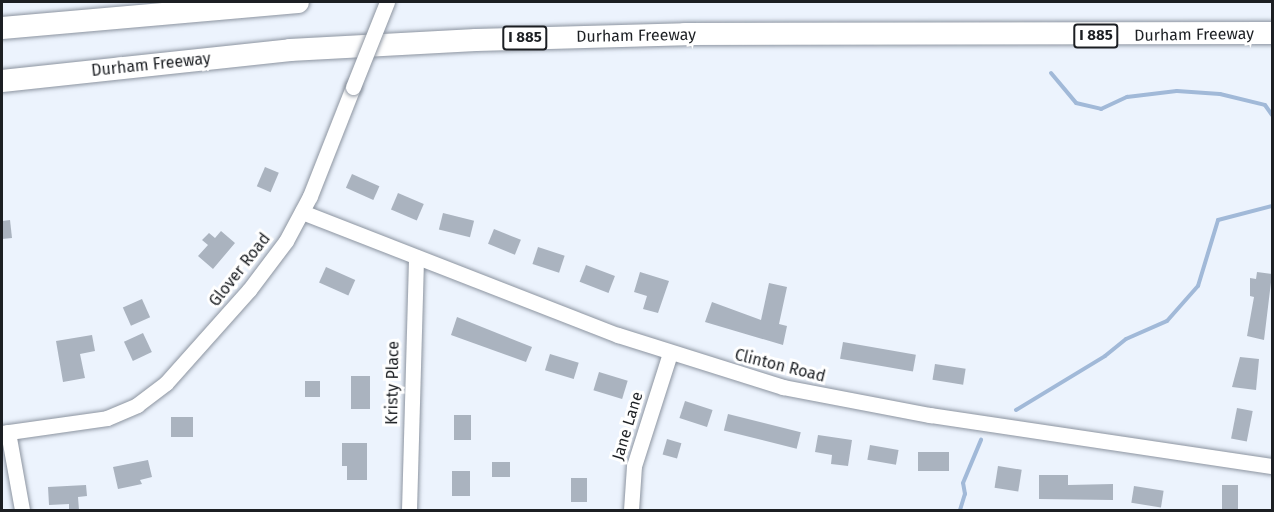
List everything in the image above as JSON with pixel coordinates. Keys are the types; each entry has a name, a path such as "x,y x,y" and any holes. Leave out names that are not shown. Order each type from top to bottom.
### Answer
{"highway":[{"path":"2,28 298,2"},
{"name":"Durham Freeway","path":"2,81 290,50 488,39 685,34 1272,33"}],"street":[{"name":"Glover Road","path":"5,433 107,418 147,398 166,383 249,290 302,212 387,2"},
{"name":"Clinton Road","path":"302,212 670,353 783,387 880,406 1272,466"},
{"name":"Kristy Place","path":"409,510 416,257"},
{"name":"Jane Lane","path":"631,510 634,466 670,353"},
{"path":"5,433 22,510"}],"building":[{"path":"265,167 279,173 271,192 257,186"},
{"path":"352,174 379,186 373,200 346,188"},
{"path":"398,193 424,204 417,221 391,210"},
{"path":"443,213 474,221 470,237 439,229"},
{"path":"10,220 12,238 2,239 2,221"},
{"path":"494,229 521,240 515,255 488,244"},
{"path":"221,231 235,243 213,269 198,256 208,245 202,240 209,233 215,238"},
{"path":"538,247 565,256 559,273 532,264"},
{"path":"586,265 615,276 608,293 580,282"},
{"path":"326,267 355,280 348,296 319,283"},
{"path":"640,272 669,281 658,313 643,309 647,296 634,292"},
{"path":"1257,272 1272,274 1264,340 1247,336 1254,297 1250,296 1250,278 1256,279"},
{"path":"769,283 787,287 779,324 787,326 783,345 705,322 712,302 761,320"},
{"path":"142,299 150,317 131,326 123,308"},
{"path":"457,317 532,347 526,362 451,335"},
{"path":"143,333 152,352 133,361 124,342"},
{"path":"92,335 95,351 80,354 85,378 63,382 56,341"},
{"path":"843,342 916,355 913,372 840,359"},
{"path":"550,354 579,363 574,379 545,370"},
{"path":"1240,357 1259,359 1256,390 1232,387"},
{"path":"935,364 966,369 963,385 932,380"},
{"path":"599,372 628,381 622,399 593,390"},
{"path":"351,376 370,376 370,409 351,409"},
{"path":"305,381 320,381 320,397 305,397"},
{"path":"685,401 713,410 707,427 679,418"},
{"path":"1237,408 1253,411 1247,441 1231,438"},
{"path":"728,414 801,432 797,449 724,430"},
{"path":"454,415 471,415 471,440 454,440"},
{"path":"171,417 193,417 193,437 171,437"},
{"path":"818,435 852,440 848,466 831,464 832,455 815,452"},
{"path":"667,439 681,443 677,459 663,454"},
{"path":"342,443 367,443 367,480 347,480 347,466 342,466"},
{"path":"870,445 899,450 896,465 867,460"},
{"path":"918,452 949,452 949,471 918,471"},
{"path":"148,460 152,477 140,480 142,484 118,489 113,467"},
{"path":"492,462 510,462 510,477 492,477"},
{"path":"998,466 1022,470 1018,491 995,488"},
{"path":"452,471 470,471 470,496 452,496"},
{"path":"1039,475 1068,475 1068,485 1113,484 1113,500 1039,499"},
{"path":"571,478 587,478 587,502 571,502"},
{"path":"86,485 87,496 78,497 79,510 69,510 69,504 49,505 48,487"},
{"path":"1222,485 1238,485 1238,510 1222,510"},
{"path":"1134,486 1164,491 1161,507 1131,503"}],"waterway":[{"path":"1051,73 1076,103 1101,109 1127,97 1177,91 1220,94 1265,105 1272,115"},
{"path":"1016,410 1105,356 1126,339 1167,321 1198,286 1218,220 1272,206"},
{"path":"960,510 965,494 963,483 981,440"}]}
